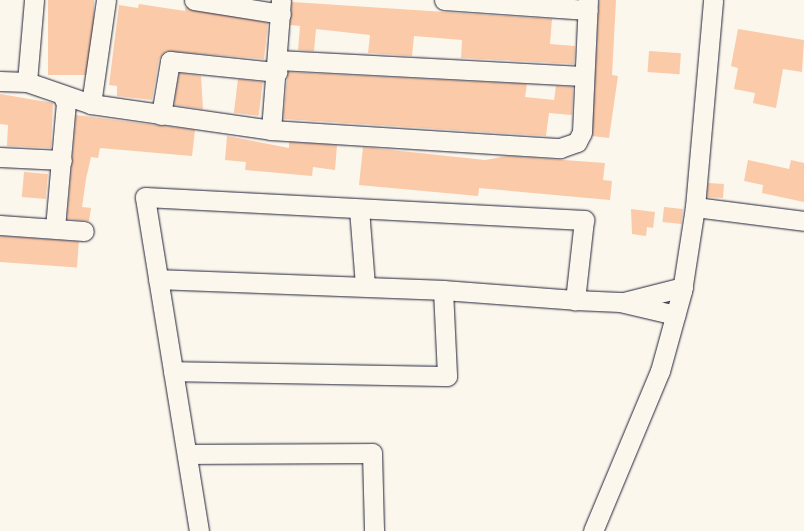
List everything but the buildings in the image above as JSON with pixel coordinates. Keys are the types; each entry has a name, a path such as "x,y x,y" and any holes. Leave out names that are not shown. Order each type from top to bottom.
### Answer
{"street":[{"path":"27,82 34,0"},
{"path":"91,104 106,0"},
{"path":"194,0 281,7 272,130"},
{"path":"0,81 27,82 63,97 91,104 272,130 560,148 577,142 582,132 583,76 588,5 444,0"},
{"path":"593,531 660,371 676,315 695,207 713,0"},
{"path":"161,115 170,60 277,66 583,76"},
{"path":"55,228 62,160 63,97"},
{"path":"0,157 62,160"},
{"path":"199,531 145,197 584,220 576,300"},
{"path":"695,207 804,221"},
{"path":"359,209 365,285"},
{"path":"0,224 84,231"},
{"path":"158,279 365,285 620,302 676,315"},
{"path":"620,302 682,287"},
{"path":"173,371 447,376 443,290"},
{"path":"187,454 372,453 374,531"}]}
